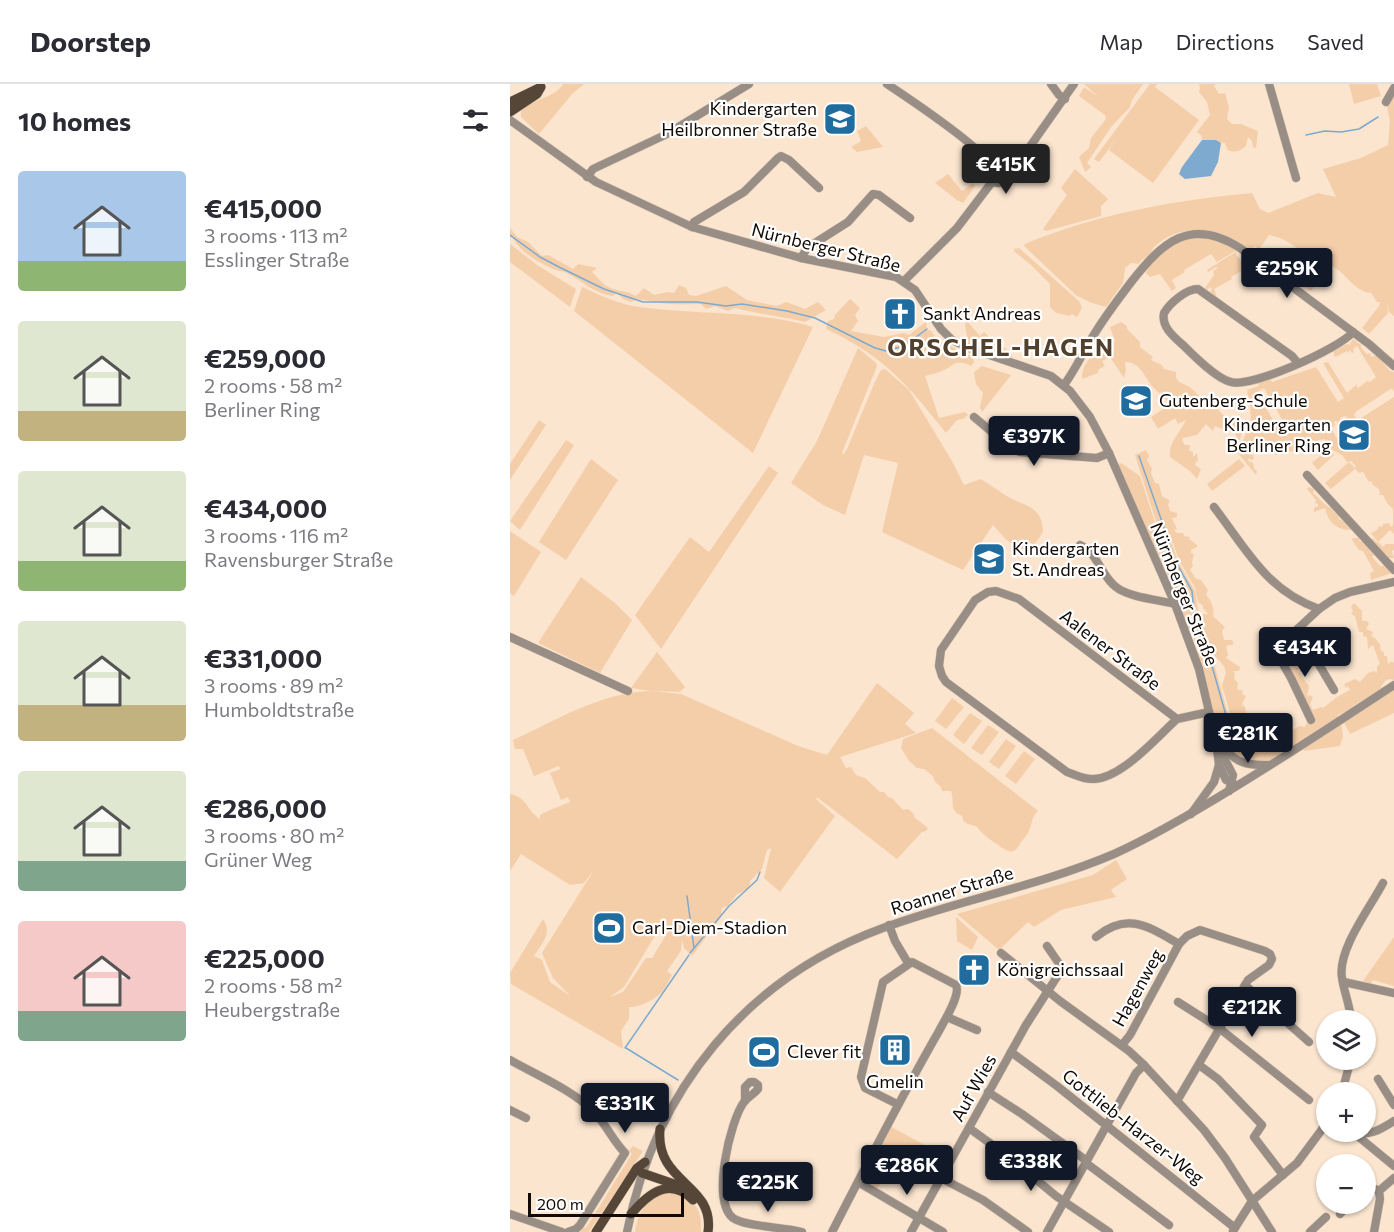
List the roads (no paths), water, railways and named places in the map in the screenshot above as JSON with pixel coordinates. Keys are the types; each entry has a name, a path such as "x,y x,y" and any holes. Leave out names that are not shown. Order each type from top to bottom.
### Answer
{"main road":[{"path":"510,102 543,86"},
{"path":"510,112 537,94 543,86"},
{"path":"660,1129 660,1147 663,1158 702,1201 706,1209 709,1222 705,1232"},
{"path":"596,1232 637,1168 645,1162"},
{"path":"642,1173 691,1189"},
{"path":"629,1223 645,1197 663,1189 676,1189 690,1196 698,1205 705,1232"}],"street":[{"path":"587,177 593,169 667,134 749,84"},
{"path":"887,84 921,106 993,166 993,178 954,232 904,281"},
{"path":"1051,84 1062,97"},
{"path":"993,178 1008,177 1062,97 1074,84"},
{"path":"1269,84 1296,178"},
{"path":"1386,102 1394,88"},
{"name":"Nürnberger Straße","path":"510,120 587,177 692,227 801,258 896,277 904,281 922,298 941,329 952,340 1051,376 1064,385 1090,417 1174,604 1199,669 1216,741 1219,765 1226,780 1233,786"},
{"path":"692,227 694,222 744,192 782,156 819,188"},
{"path":"801,258 807,248 848,222 873,194 879,195 910,218"},
{"path":"1064,385 1101,323 1149,260 1166,244 1191,235 1211,235 1230,241 1353,332 1394,366"},
{"path":"1298,363 1293,356 1198,289 1188,292 1167,308 1163,316 1165,326 1190,352 1223,379 1240,383 1298,363 1340,343 1353,332"},
{"path":"974,417 1011,448 1020,452 1089,458 1099,458 1108,453"},
{"path":"1307,475 1394,570"},
{"path":"1214,507 1276,587 1296,600 1319,609"},
{"path":"1080,545 1088,548 1115,587 1174,604"},
{"path":"1311,720 1275,650 1319,609 1340,596 1394,582"},
{"name":"Aalener Straße","path":"996,591 1019,599 1177,719 1130,762 1110,775 1094,779 1067,772 946,682 939,666 941,650 975,600 982,594 996,591"},
{"path":"1298,629 1334,690"},
{"path":"510,637 628,691"},
{"name":"Roanner Straße","path":"629,1223 645,1162 660,1129 697,1066 722,1036 756,1002 792,974 822,955 889,925 1091,863 1140,841 1191,814 1233,786 1271,765 1394,685"},
{"path":"1177,719 1209,712"},
{"path":"1216,741 1243,764 1271,765"},
{"name":"Nürnberger Straße","path":"1216,741 1233,775 1233,786"},
{"path":"1191,814 1214,782 1219,765"},
{"path":"1349,1010 1342,970 1347,948 1383,883"},
{"name":"Hagenweg","path":"1096,937 1114,926 1127,922 1138,923 1179,945"},
{"path":"889,925 908,963"},
{"name":"Hagenweg","path":"1122,1045 1137,1024 1186,936 1200,930 1270,954 1272,959 1269,965 1254,974 1245,985"},
{"name":"Auf Wies","path":"911,1232 988,1092 1061,968 1047,946"},
{"path":"1001,953 1048,992 1122,1045 1144,1065 1211,1140 1272,1232"},
{"path":"832,1232 897,1104 947,1017 958,992 956,985 912,962 883,982 861,1077 865,1088 897,1104"},
{"path":"1344,982 1394,993"},
{"path":"1177,1101 1245,985 1309,1042"},
{"path":"1178,1002 1219,1028 1309,1100"},
{"path":"947,1017 977,1030"},
{"name":"Gottlieb-Harzer-Weg","path":"1011,1052 1107,1125 1233,1230"},
{"path":"510,1060 579,1099 594,1111 626,1153 579,1225 568,1232"},
{"path":"1047,1232 1136,1073 1144,1065"},
{"path":"1199,1065 1218,1079 1262,1125 1254,1137 1283,1175"},
{"path":"1378,1079 1394,1105"},
{"path":"988,1092 1022,1114 1169,1225"},
{"path":"745,1101 730,1139 724,1173 724,1204 728,1212 739,1221 802,1232"},
{"path":"510,1110 526,1118"},
{"path":"1376,1132 1394,1120"},
{"path":"969,1128 1064,1201 1109,1232"},
{"path":"1233,1230 1252,1201 1297,1163 1316,1137"},
{"path":"1365,1142 1394,1166"},
{"path":"941,1178 983,1200 1028,1232"},
{"path":"1379,1191 1394,1178"},
{"path":"858,1182 943,1232"},
{"path":"1374,1232 1380,1199 1376,1188"},
{"path":"510,1214 561,1232"},
{"path":"1310,1232 1326,1217"}],"water":[{"path":"1202,140 1216,140 1221,143 1218,162 1211,176 1185,179 1179,174 1182,167"}],"waterway":[{"path":"1306,135 1325,131 1341,132 1359,129 1378,117"},
{"path":"510,235 540,257 561,268 604,289 643,302 697,302 726,306 742,304 787,311 815,318 875,348 886,351 904,346 927,329"},
{"path":"1139,456 1168,539"},
{"path":"1168,540 1172,555 1192,591 1195,625 1208,652 1227,719"},
{"path":"690,953 729,906 757,880 760,872"},
{"path":"687,896 694,948"},
{"path":"625,1048 689,955"},
{"path":"626,1048 678,1080"}],"place":[{"name":"Kindergarten Heilbronner Straße","path":"840,119"},
{"name":"Sankt Andreas","path":"900,314"},
{"name":"Gutenberg-Schule","path":"1136,401"},
{"name":"Kindergarten Berliner Ring","path":"1354,435"},
{"name":"Kindergarten St. Andreas","path":"989,559"},
{"name":"Carl-Diem-Stadion","path":"609,928"},
{"name":"Königreichssaal","path":"974,970"},
{"name":"Gmelin","path":"895,1050"},
{"name":"Clever fit","path":"764,1052"}],"district":[{"name":"ORSCHEL-HAGEN","path":"1001,348"}]}
